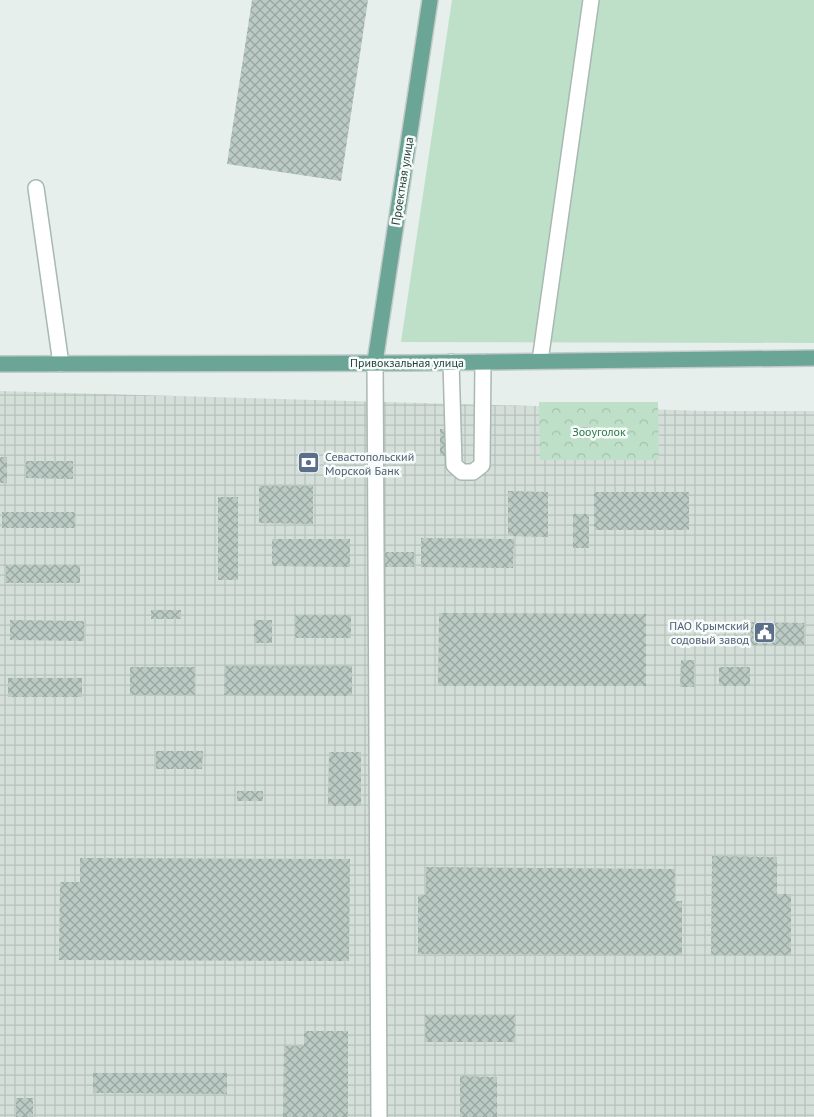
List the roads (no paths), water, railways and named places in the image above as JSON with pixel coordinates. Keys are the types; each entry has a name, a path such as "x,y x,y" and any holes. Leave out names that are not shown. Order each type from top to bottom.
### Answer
{"main road":[{"name":"Проектная улица","path":"375,362 430,0"},
{"name":"Привокзальная улица","path":"0,364 483,362 814,358"}],"lane":[{"path":"540,361 591,0"},
{"path":"36,188 61,364"},
{"path":"375,362 379,1117"},
{"path":"451,362 454,465 462,472 474,472 482,464 483,362"}],"place":[{"name":"Севастопольский Морской Банк","path":"309,463"},
{"name":"ПАО Крымский содовый завод","path":"765,632"}],"park label":[{"name":"Зооуголок","path":"599,431"}]}
